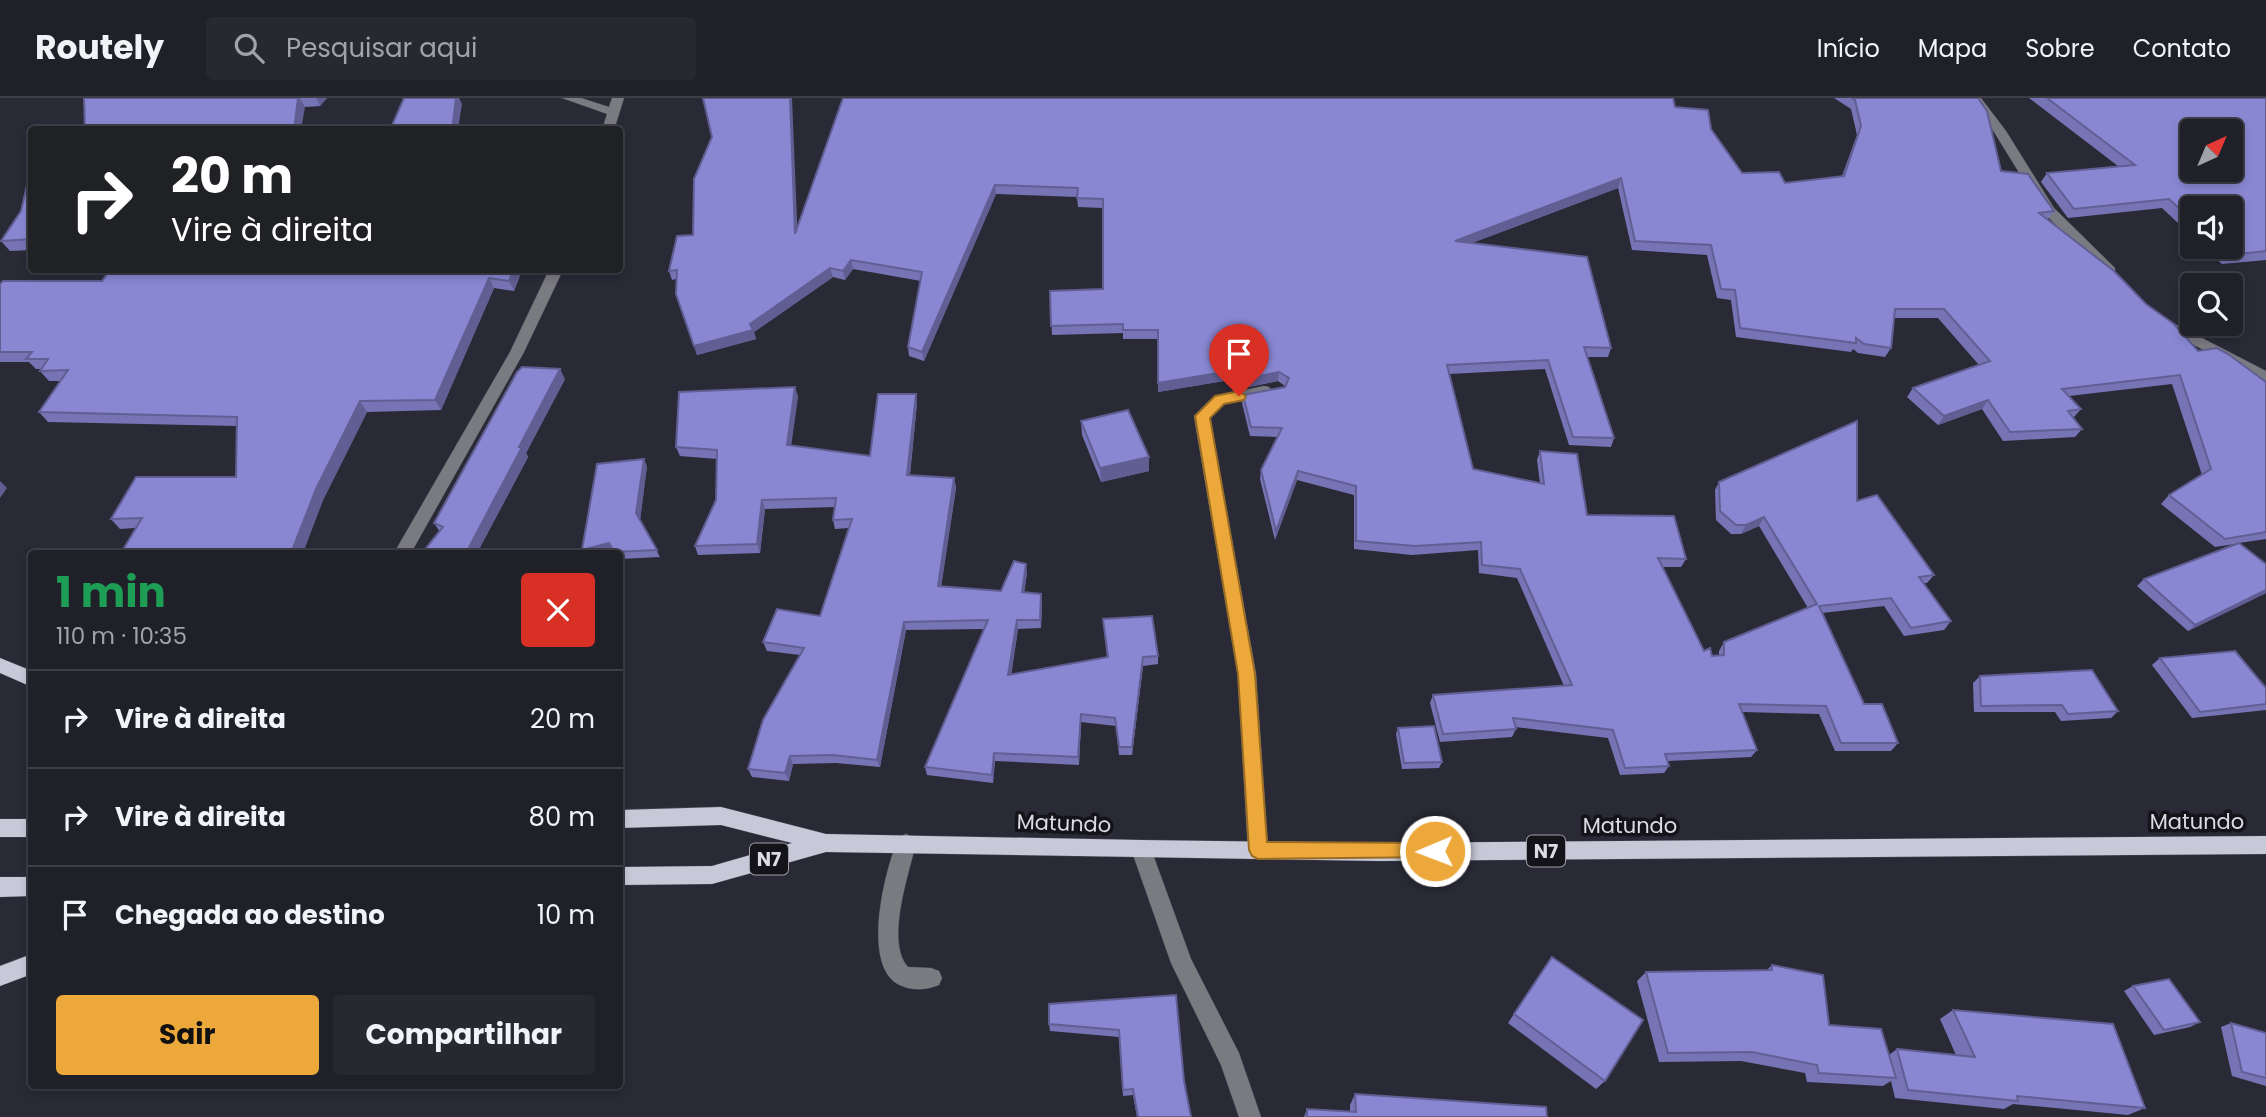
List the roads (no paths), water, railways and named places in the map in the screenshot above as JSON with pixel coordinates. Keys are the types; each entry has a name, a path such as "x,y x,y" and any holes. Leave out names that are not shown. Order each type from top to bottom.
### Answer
{"main road":[{"path":"0,665 28,678"},
{"name":"N7","path":"623,819 721,816 826,843"},
{"path":"0,828 28,828"},
{"name":"Matundo","path":"826,843 1258,850 2266,845"},
{"name":"N7","path":"623,876 712,875 826,843"},
{"path":"0,887 28,886"},
{"path":"0,976 28,966"}],"street":[{"path":"568,98 614,112"},
{"path":"609,126 618,98"},
{"path":"1975,98 2000,131 2049,210 2117,279"},
{"path":"404,550 517,352 555,273"},
{"path":"2155,316 2186,337 2266,378"},
{"path":"1258,850 1247,674 1202,416 1220,400 1278,389"},
{"path":"906,843 886,941 898,973 910,978 931,978"},
{"path":"1141,849 1176,950 1231,1061 1250,1117"}]}
